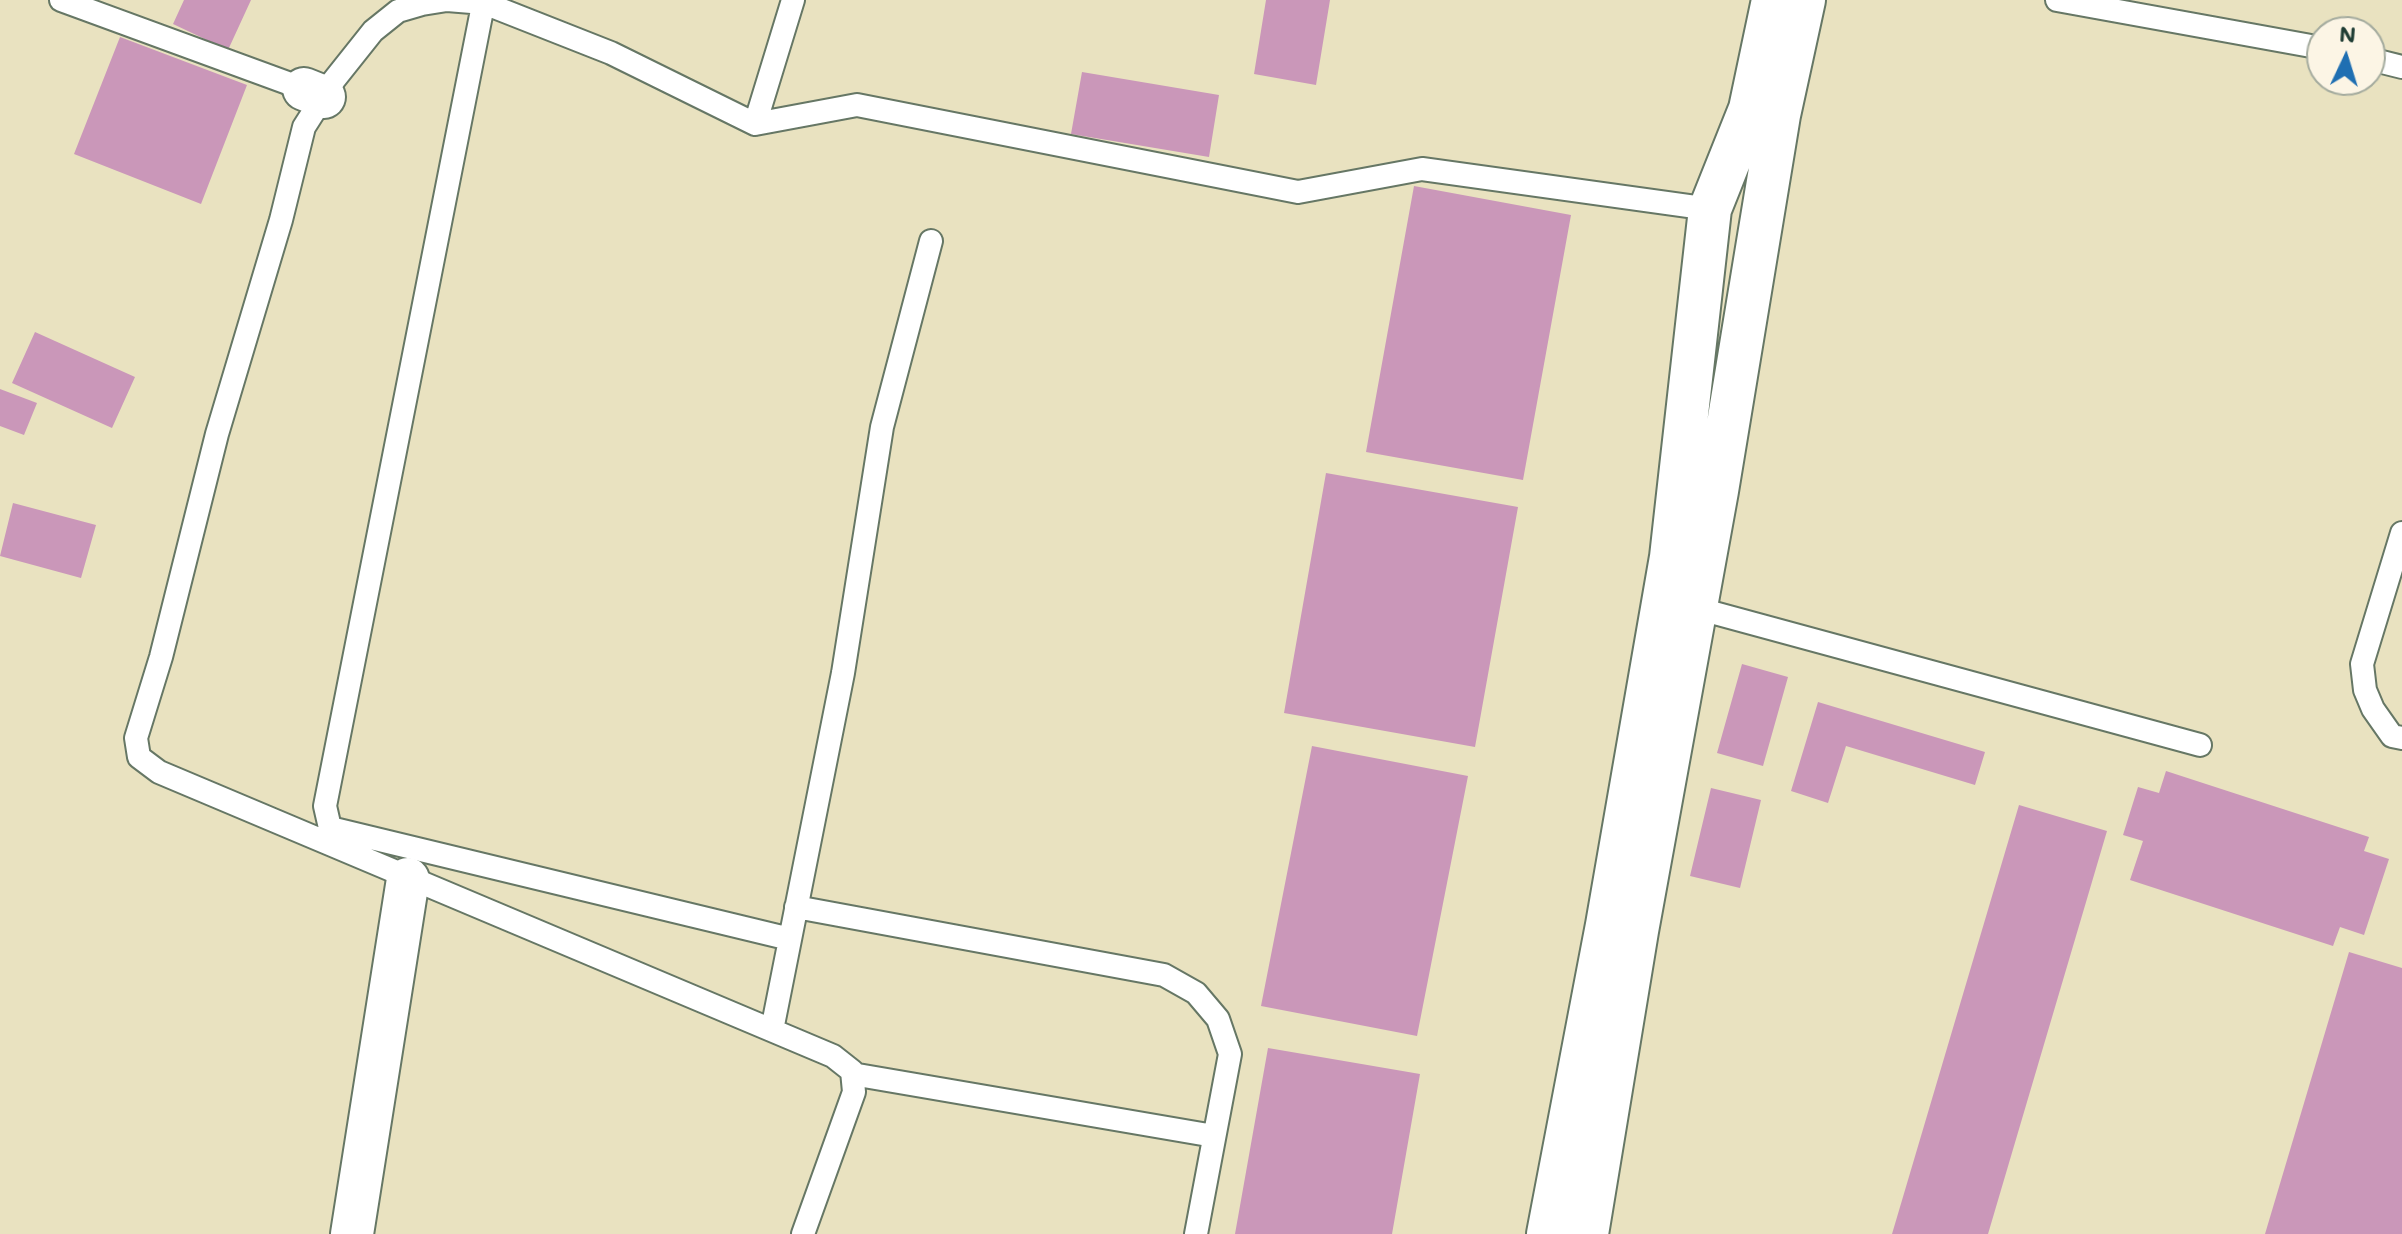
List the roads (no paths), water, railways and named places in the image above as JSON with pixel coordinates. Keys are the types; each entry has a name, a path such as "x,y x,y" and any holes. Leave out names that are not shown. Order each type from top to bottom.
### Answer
{"street":[{"path":"1570,1219 1637,931 1696,608 1688,560 1710,209 1750,109 1773,0"},
{"path":"1570,1219 1607,925 1688,560 1804,0"},
{"path":"352,1234 408,879"}],"lane":[{"path":"61,0 314,93"},
{"path":"803,1234 854,1092 852,1071 833,1056 159,772 139,757 136,738 161,657 217,434 281,220 314,93 373,31 398,11 447,0 484,2 611,53 755,124 857,105 1298,192 1422,169 1710,209"},
{"path":"755,124 793,0"},
{"path":"2057,0 2306,45"},
{"path":"484,2 325,806 330,828 790,939"},
{"path":"772,1030 843,673 882,427 931,241"},
{"path":"2402,533 2362,664 2365,690 2373,709 2392,736 2402,738"},
{"path":"1696,608 2200,745"},
{"path":"796,907 1164,975 1196,993 1218,1019 1230,1054 1196,1234"},
{"path":"852,1074 1214,1136"}]}
